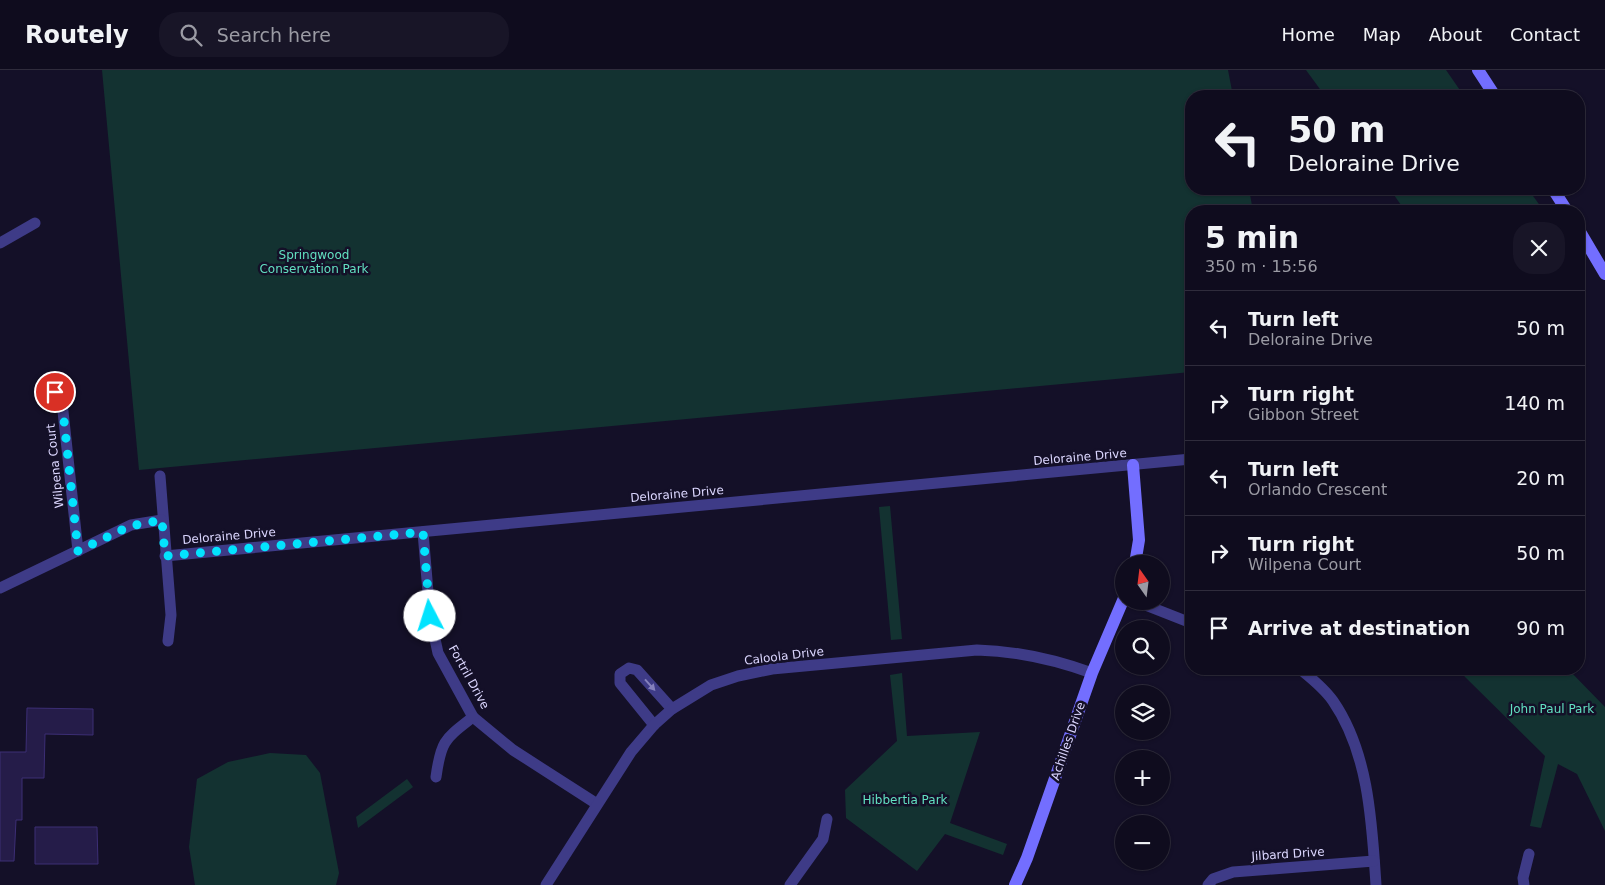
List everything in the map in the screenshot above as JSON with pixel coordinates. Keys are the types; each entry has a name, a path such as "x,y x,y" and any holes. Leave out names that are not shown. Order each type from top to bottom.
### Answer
{"street":[{"path":"1478,70 1491,90"},
{"path":"0,242 35,223"},
{"path":"1585,240 1605,274"},
{"name":"Wilpena Court","path":"49,382 62,402 78,551"},
{"name":"Deloraine Drive","path":"165,556 1185,460"},
{"path":"1133,465 1139,540 1136,555"},
{"path":"160,476 171,615 168,641"},
{"path":"0,588 130,526 162,520"},
{"name":"Fortril Drive","path":"423,532 430,616 438,653 473,717 513,750 597,804"},
{"name":"Achilles Drive","path":"1015,885 1027,858 1092,673 1119,610"},
{"path":"1158,610 1185,621"},
{"name":"Caloola Drive","path":"546,885 632,752 654,725 672,708 711,684 738,676 772,670 977,650 1004,650 1031,654 1092,673"},
{"path":"654,725 620,683 620,674 629,668 637,670 672,708"},
{"path":"1308,675 1333,700 1348,731 1360,767 1369,807 1376,885"},
{"path":"436,777 440,751 446,738 473,717"},
{"path":"790,885 823,838 827,819"},
{"path":"1524,885 1523,878 1530,854"},
{"name":"Jilbard Drive","path":"1208,885 1213,879 1233,872 1374,861"}],"green space":[{"name":"Springwood Conservation Park","path":"102,70 1228,70 1232,90 1185,90 1185,195 1250,195 1252,205 1185,205 1185,373 139,470"},
{"path":"1306,70 1446,70 1460,90 1321,90"},
{"path":"1394,195 1532,195 1540,205 1401,205"},
{"path":"890,506 902,639 891,640 879,507"},
{"name":"Hibbertia Park","path":"902,673 907,736 980,732 950,823 1007,844 1003,855 945,834 917,871 846,818 845,790 897,741 890,675"},
{"name":"John Paul Park","path":"1463,675 1574,675 1605,707 1605,831 1577,774 1558,764 1541,828 1530,826 1545,756"},
{"path":"270,753 306,755 320,773 339,873 336,885 195,885 189,847 197,779 228,762"},
{"path":"407,779 413,787 358,828 356,817"}],"building":[{"path":"27,708 93,709 93,735 45,734 44,778 22,778 22,820 16,820 14,861 0,861 0,752 26,752"},
{"path":"35,827 97,827 98,864 35,864"}],"route":[{"path":"55,392 62,402 78,551 130,526 162,520 165,556 423,532 430,616"}]}
